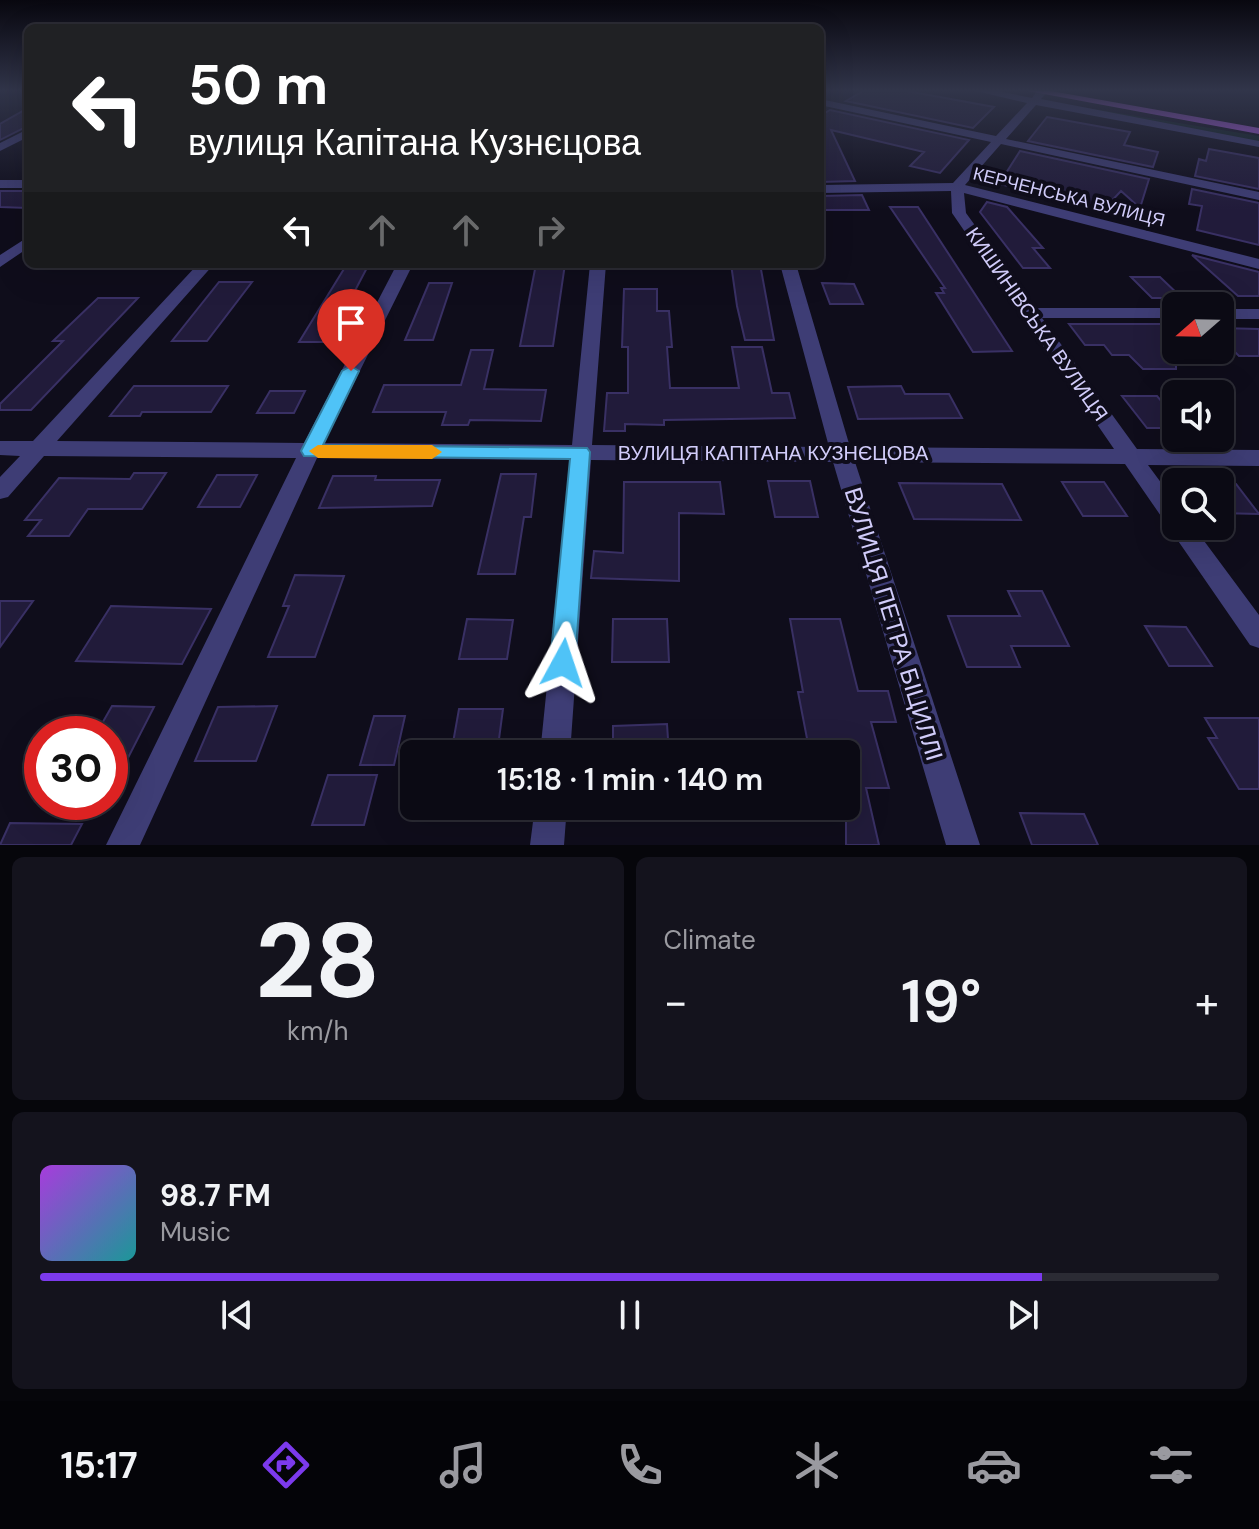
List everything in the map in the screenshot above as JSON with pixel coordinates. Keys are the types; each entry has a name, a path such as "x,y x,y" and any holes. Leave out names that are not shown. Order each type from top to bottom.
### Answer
{"street":[{"path":"959,130 1259,196"},
{"path":"957,187 1008,130"},
{"path":"1199,130 1259,144"},
{"path":"0,148 24,134"},
{"path":"0,184 24,184"},
{"name":"КЕРЧЕНСЬКА ВУЛИЦЯ","path":"824,189 957,187 1259,264"},
{"name":"КИШИНІВСЬКА ВУЛИЦЯ","path":"957,187 959,213 1162,502"},
{"path":"0,262 24,244"},
{"path":"0,491 202,268"},
{"path":"123,845 310,451 403,268"},
{"path":"556,740 598,268"},
{"name":"ВУЛИЦЯ ПЕТРА БІЦИЛЛІ","path":"789,268 841,453 963,845"},
{"path":"1029,313 1162,313"},
{"path":"1234,314 1259,314"},
{"name":"ВУЛИЦЯ КАПІТАНА КУЗНЄЦОВА","path":"0,448 1259,458"},
{"path":"1190,540 1259,636"},
{"path":"547,845 550,820"}],"green space":[{"path":"1195,130 1225,130 1259,136 1259,143"}],"building":[{"path":"0,130 19,130 0,140"},
{"path":"824,130 831,130 855,181 824,182"},
{"path":"833,130 925,130 969,140 940,173 910,166 924,152"},
{"path":"1036,130 1121,130 1130,132 1124,145 1158,152 1153,167 1028,141"},
{"path":"1209,149 1259,158 1259,189 1195,176 1199,159 1206,161"},
{"path":"1020,151 1149,179 1140,208 1121,191 1106,207 999,184"},
{"path":"1192,189 1259,203 1259,245 1197,230 1202,206 1189,204"},
{"path":"0,191 24,191 24,208 0,207"},
{"path":"862,195 869,210 824,210 824,196"},
{"path":"987,202 1007,207 1043,248 1033,248 1050,268 1023,268 980,212"},
{"path":"890,207 918,207 1012,351 973,352 936,293 944,293 941,288 945,288"},
{"path":"1192,255 1259,272 1259,296 1238,296"},
{"path":"345,268 367,268 328,342 299,342"},
{"path":"535,268 564,268 553,346 520,346"},
{"path":"732,268 761,268 774,340 745,340"},
{"path":"1131,277 1160,277 1176,292 1162,292 1162,298 1152,298"},
{"path":"219,282 252,282 207,341 172,341"},
{"path":"429,283 452,283 433,340 405,340"},
{"path":"822,283 854,284 863,304 830,304"},
{"path":"624,289 657,289 657,311 669,311 672,347 667,347 670,388 739,388 732,347 762,347 772,393 789,393 795,418 664,420 664,425 625,424 625,431 604,431 607,393 628,393 628,347 622,347"},
{"path":"98,298 138,298 31,410 0,410 0,404 63,341 53,341"},
{"path":"1069,324 1162,324 1162,364 1176,364 1176,369 1143,369 1129,355 1112,355 1104,345 1085,345"},
{"path":"1234,328 1259,329 1259,356 1239,356 1234,351"},
{"path":"471,350 493,350 484,389 546,390 541,421 470,420 468,425 442,425 446,412 373,412 384,385 461,385"},
{"path":"134,386 228,386 211,412 142,412 140,416 110,416"},
{"path":"901,386 905,394 949,394 962,418 858,419 848,387"},
{"path":"270,391 305,391 294,413 257,413"},
{"path":"1122,396 1157,396 1162,402 1162,428 1147,428"},
{"path":"134,473 166,473 142,509 88,509 69,536 28,536 41,520 25,520 59,478 130,479"},
{"path":"501,474 536,474 531,517 524,517 515,574 478,574"},
{"path":"217,475 257,475 240,507 198,507"},
{"path":"333,476 376,476 375,480 440,480 432,506 319,508"},
{"path":"768,481 810,481 818,517 775,517"},
{"path":"624,482 720,482 724,514 679,513 679,581 591,578 594,551 623,553"},
{"path":"1062,482 1104,482 1127,516 1083,516"},
{"path":"899,483 1002,484 1021,520 914,519"},
{"path":"1234,484 1236,484 1259,514 1234,513"},
{"path":"295,575 344,576 315,657 268,657 289,606 283,606"},
{"path":"1008,591 1042,591 1069,646 1011,646 1020,667 967,667 948,616 1020,616"},
{"path":"0,601 33,601 0,647"},
{"path":"111,606 211,609 182,664 76,661"},
{"path":"467,619 513,620 507,659 459,659"},
{"path":"613,619 667,619 669,662 612,662"},
{"path":"790,619 840,619 858,691 888,691 896,722 871,722 889,788 866,788 879,845 846,845 846,820 860,820 860,740 807,740 798,692 803,692"},
{"path":"1145,626 1186,627 1212,666 1169,666"},
{"path":"112,706 154,707 128,758 128,716 106,716"},
{"path":"277,706 256,761 195,761 218,707"},
{"path":"459,709 503,709 499,740 453,740"},
{"path":"374,716 405,716 394,765 360,765"},
{"path":"1205,718 1259,718 1259,789 1239,789 1208,738 1217,738"},
{"path":"667,724 668,740 613,740 613,726"},
{"path":"328,775 377,775 364,825 312,825"},
{"path":"1020,813 1084,814 1098,845 1032,845"},
{"path":"10,823 82,824 71,845 0,845"}],"slow traffic":[{"path":"318,451 432,452"}],"route":[{"path":"351,371 310,451 580,452 563,663"}]}
